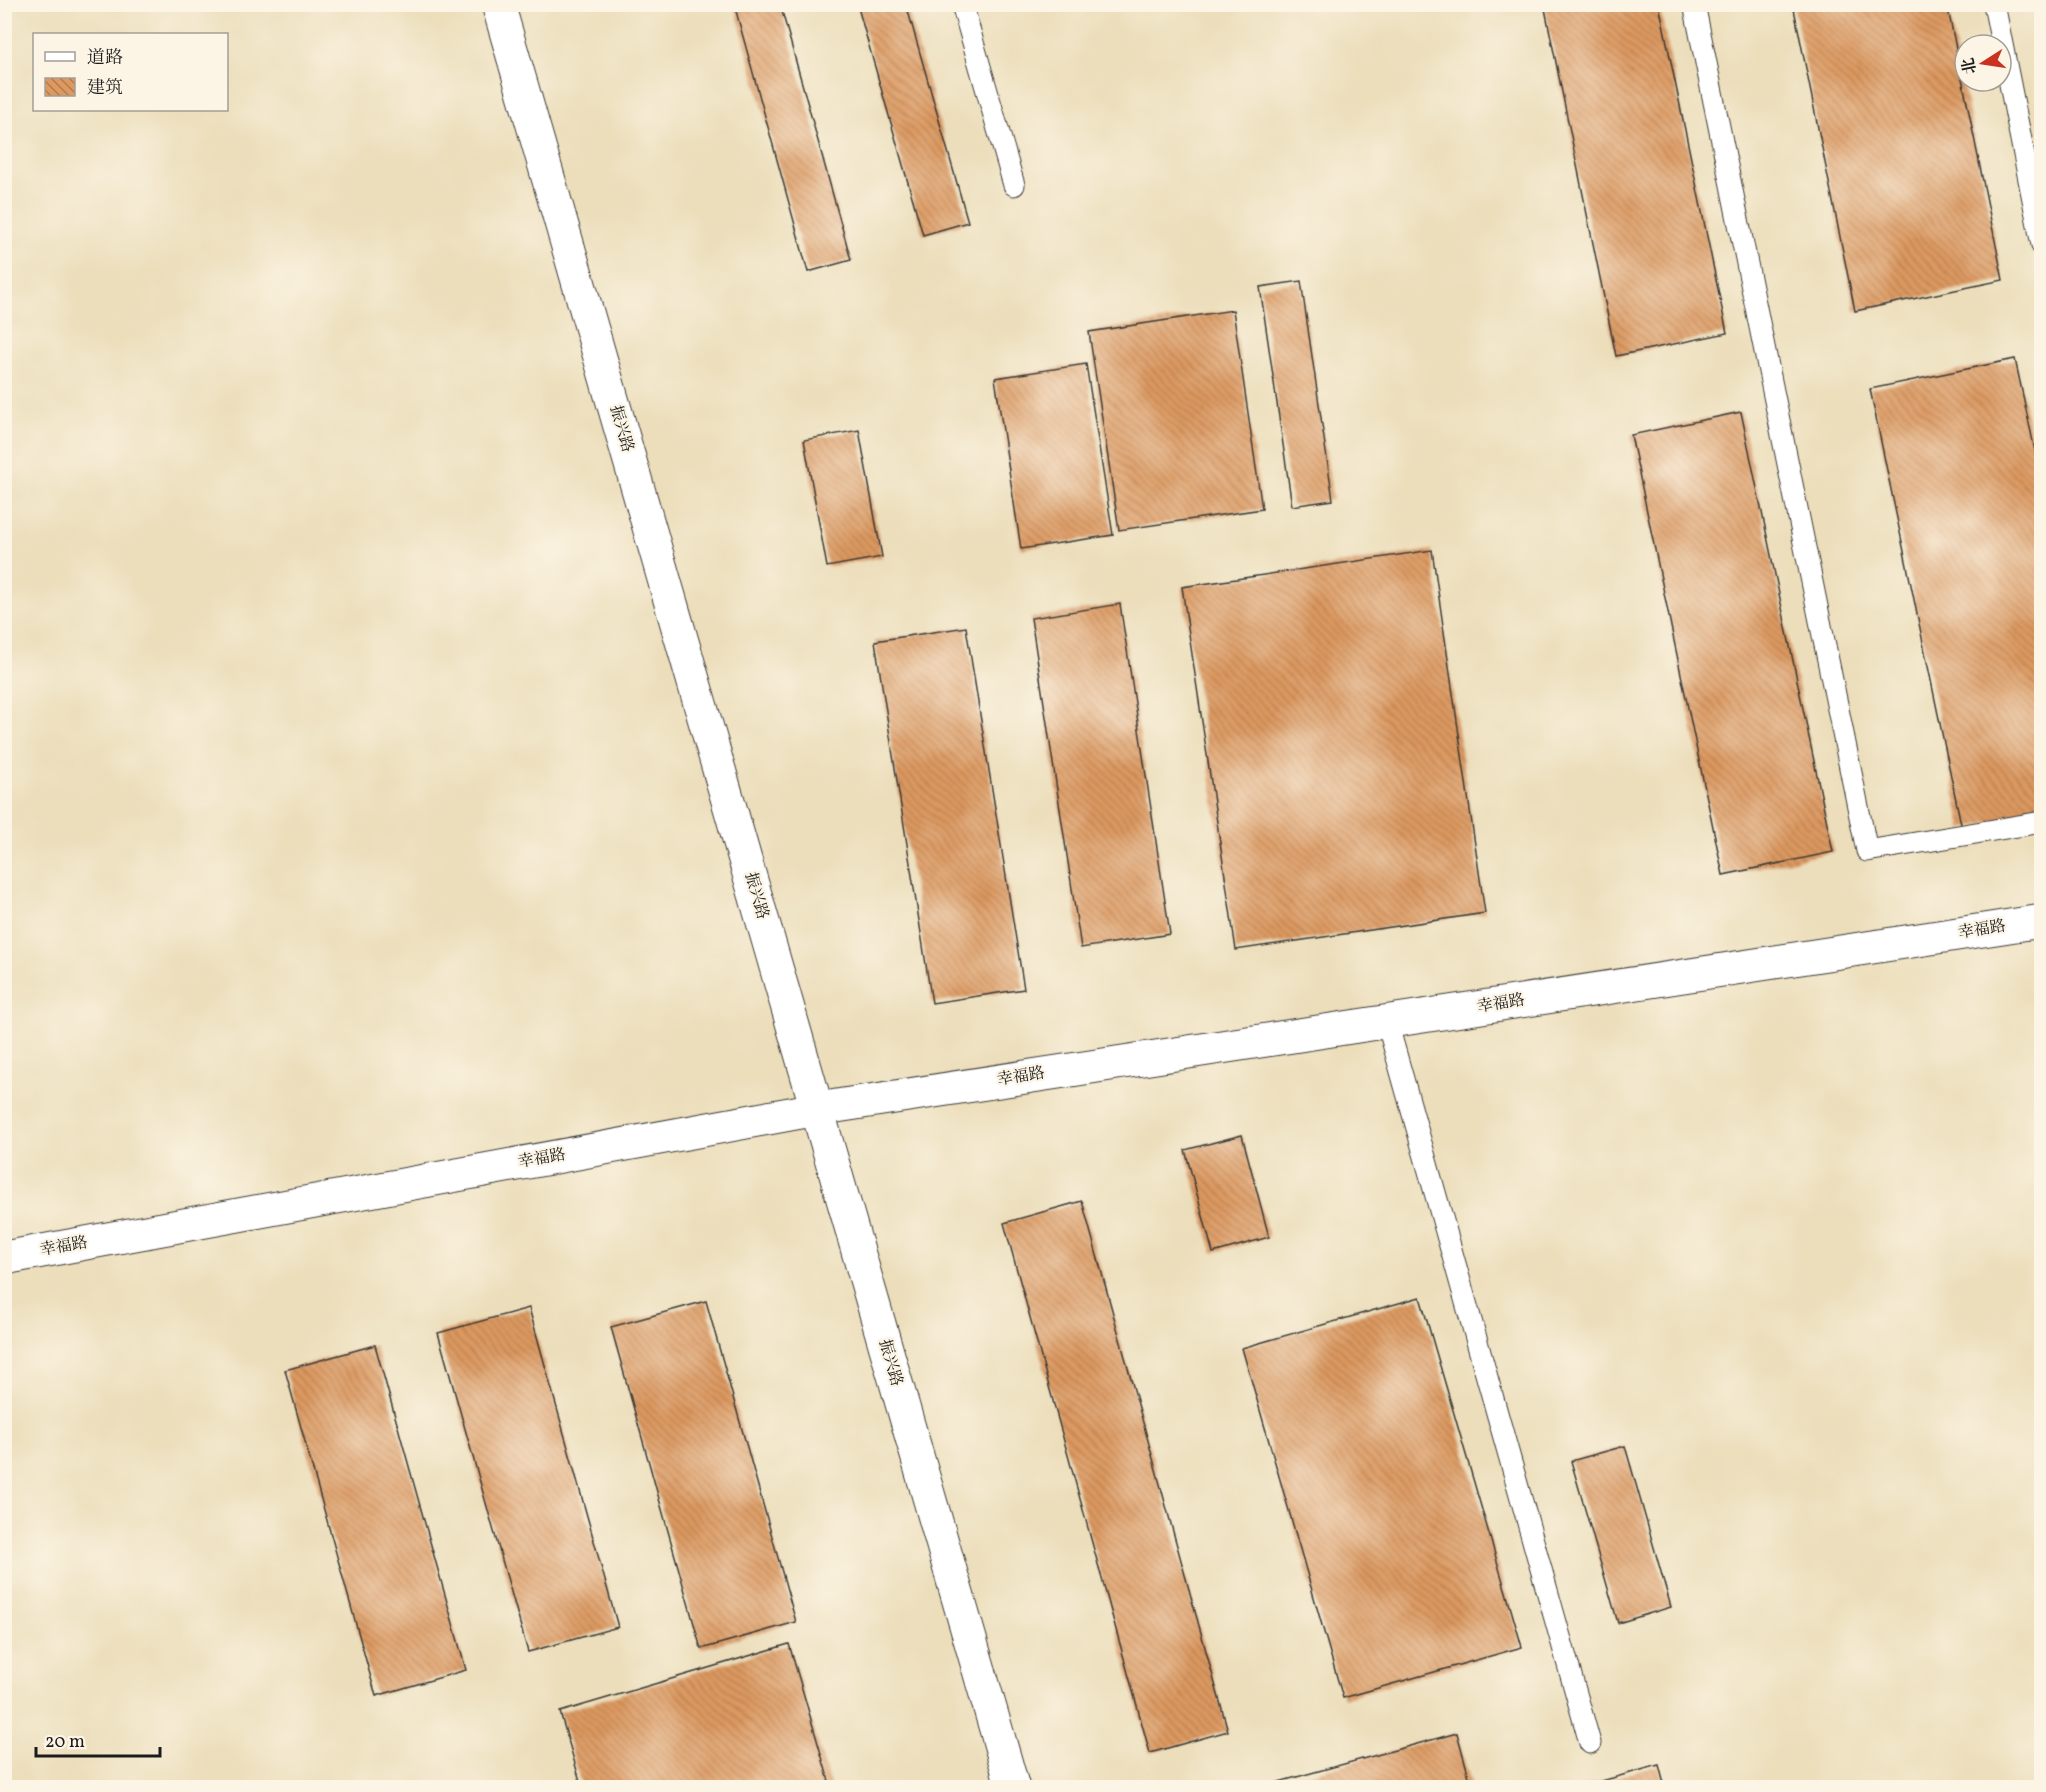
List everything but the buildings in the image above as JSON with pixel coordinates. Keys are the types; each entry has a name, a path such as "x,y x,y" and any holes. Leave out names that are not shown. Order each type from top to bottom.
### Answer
{"street":[{"name":"振兴路","path":"498,4 1013,1788"},
{"name":"幸福路","path":"4,1258 817,1109 2042,921"}],"lane":[{"path":"962,4 1014,185"},
{"path":"1694,4 1867,851 2042,822"},
{"path":"1994,4 2042,245"},
{"path":"1387,1022 1590,1743"}]}
